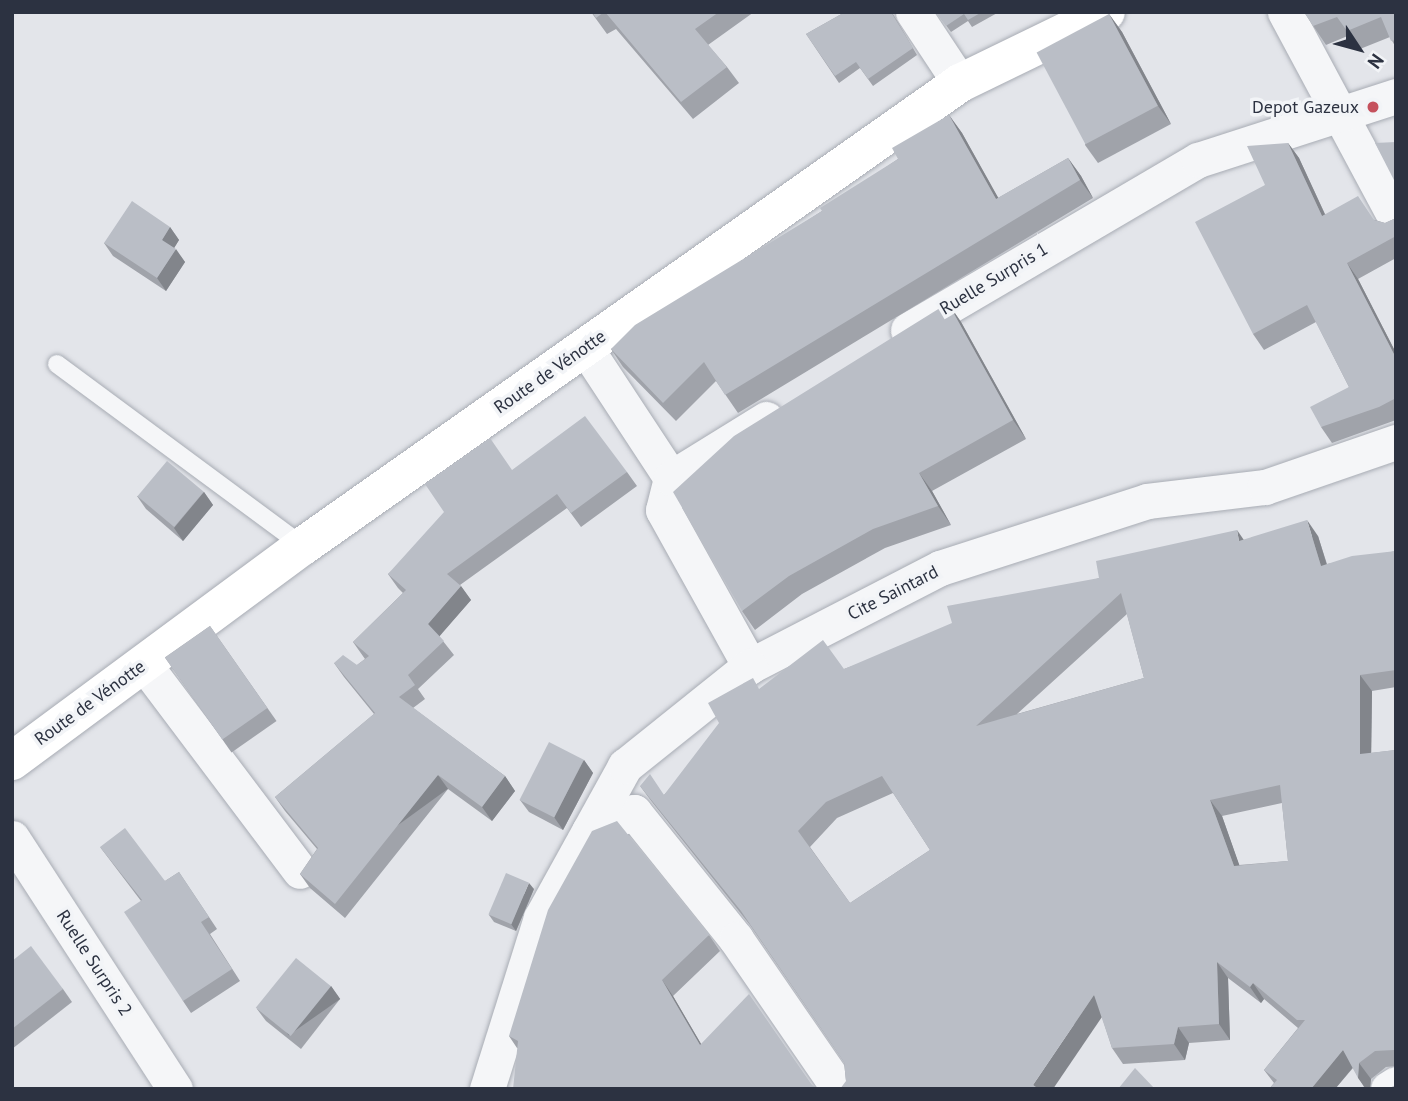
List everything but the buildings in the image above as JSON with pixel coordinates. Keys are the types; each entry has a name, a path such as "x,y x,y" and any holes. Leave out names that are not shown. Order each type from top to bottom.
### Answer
{"street":[{"path":"913,12 960,83"},
{"name":"Route de Vénotte","path":"12,761 303,546 960,83 1106,12"},
{"path":"1285,12 1335,112 1396,219"},
{"name":"Ruelle Surpris 1","path":"884,345 1198,160 1335,112 1396,96"},
{"path":"585,347 671,478"},
{"path":"750,666 663,510 671,478 789,404"},
{"name":"Cite Saintard","path":"487,1089 541,918 625,766 750,666 940,568 1147,501 1265,487 1396,442"},
{"path":"144,664 300,871"},
{"path":"589,831 634,812 736,939 839,1089"},
{"name":"Ruelle Surpris 2","path":"12,838 175,1089"},
{"path":"1388,1089 1396,1084"}],"lane":[{"path":"57,364 303,546"}],"place":[{"name":"Depot Gazeux","path":"1373,107"}]}
